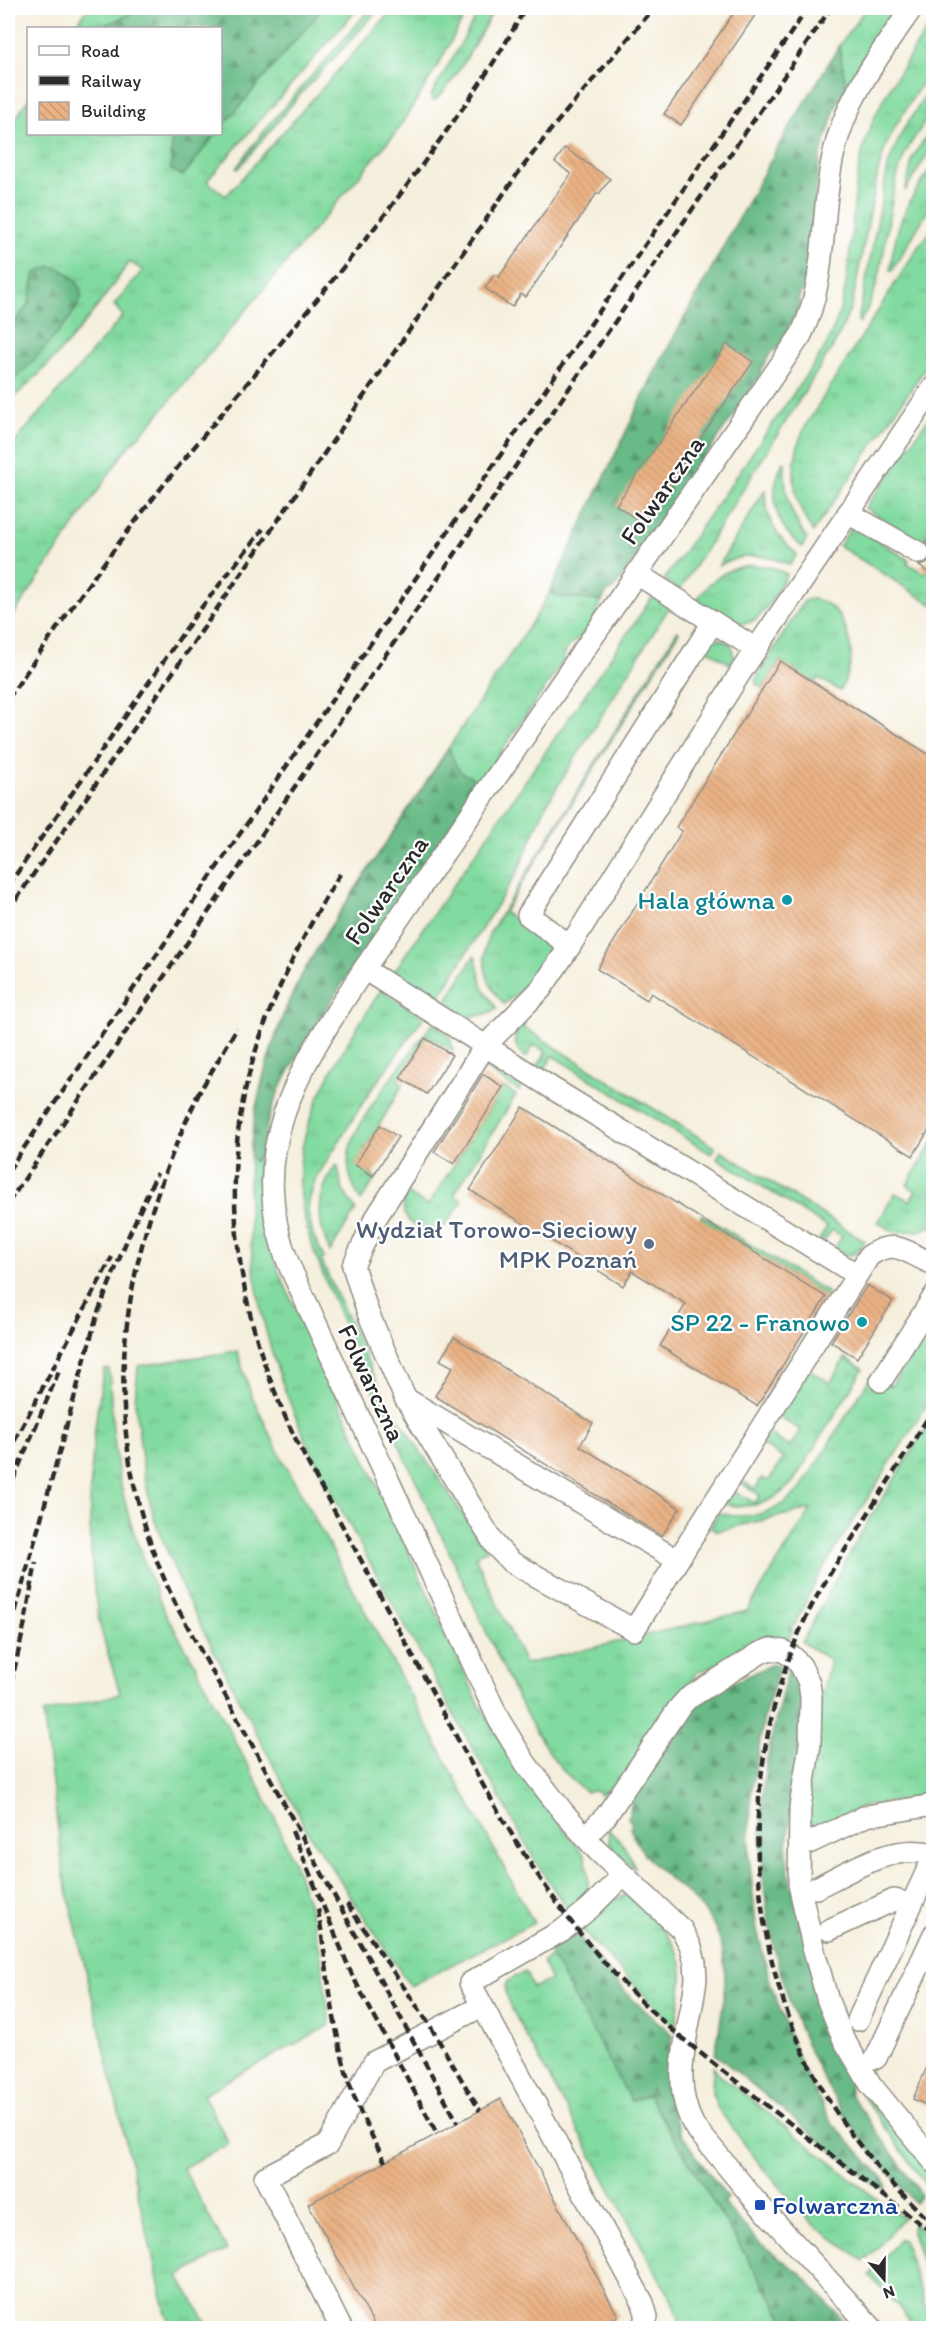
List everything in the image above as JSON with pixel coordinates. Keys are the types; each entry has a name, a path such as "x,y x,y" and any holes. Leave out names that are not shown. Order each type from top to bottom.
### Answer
{"street":[{"name":"Folwarczna","path":"872,2328 754,2199 694,2126 687,2114 681,2084 695,1988 694,1955 686,1937 676,1923 585,1837 526,1764 499,1720 323,1343 289,1264 277,1226 272,1174 277,1135 283,1113 297,1080 333,1017 801,335 812,309 818,286 830,173 840,130 862,82 912,8"},
{"path":"933,387 756,649 570,946 541,988 485,1046 374,1221 353,1266 368,1312 405,1398 495,1545 511,1563 634,1630 868,1257 887,1248 903,1248 933,1264"},
{"path":"848,513 918,553"},
{"path":"637,574 756,649"},
{"path":"570,946 528,915 712,622"},
{"path":"364,969 856,1274"},
{"path":"881,1381 933,1296"},
{"path":"405,1398 677,1560"},
{"path":"585,1837 606,1816 687,1699 760,1653 777,1649 793,1657 805,1674 811,1697 810,1744 800,1808 799,1884 814,1951 828,2001 844,2040 872,2085 933,2162"},
{"path":"811,1842 866,1816 933,1805"},
{"path":"816,1888 881,1856 918,1850 933,1855 858,2020"},
{"path":"623,1875 590,1908 563,1930 470,1983 643,2303 647,2317 643,2328"},
{"path":"830,1930 894,1900 911,1904"},
{"path":"876,2058 933,1934"},
{"path":"341,2328 265,2177 328,2144 374,2062 482,2006"}],"green space":[{"path":"88,8 140,8 108,23 93,27 75,27"},
{"path":"140,8 323,8 222,127 222,27 99,27 119,20"},
{"path":"323,8 358,8 207,181 226,196 394,8 469,8 438,65 398,130 152,422 124,452 8,623 8,450 123,316 114,305 143,270 129,262 102,300 58,354 8,402 8,384 15,379 35,273 29,303 8,338 8,131 27,101 27,135 172,135 171,169 183,176 214,135 222,135 222,127"},
{"path":"371,8 380,8 299,96 238,169 236,168 268,126"},
{"path":"481,8 495,8 456,74 439,97 432,101 431,96"},
{"path":"866,8 898,8 846,86 839,46"},
{"path":"933,20 933,65 896,125 885,148 878,172 852,305 837,340 680,590 664,580 821,354 832,332 846,285 856,186 865,143 880,106"},
{"path":"839,46 846,86 835,109 820,158 805,283 798,299 800,305 777,350 772,351 749,393 613,590 607,592 602,601 562,597 549,593 652,377 780,143"},
{"path":"933,84 933,106 908,148 898,175 877,282 860,322 858,321 889,162 903,130"},
{"path":"933,125 933,145 905,191 913,157"},
{"path":"172,135 214,135 183,176 171,169"},
{"path":"933,165 933,202 892,271 890,270 896,237 905,211"},
{"path":"933,229 933,357 813,532 800,507 794,481 796,455 804,428 920,244"},
{"path":"52,266 72,277 79,287 81,298 78,306 49,344 8,384 8,338 29,303 35,273"},
{"path":"933,412 933,550 865,508"},
{"path":"783,462 785,462 785,483 792,512 807,539 802,547 785,529 776,508 775,486"},
{"path":"765,490 767,509 773,526 783,541 797,554 790,565 772,558 754,556 737,558 719,565"},
{"path":"853,525 909,560 907,563 924,573 926,570 931,573 933,570 933,605 839,546"},
{"path":"752,565 770,567 787,574 766,609 751,622 743,624 733,622 697,600 720,575 735,568"},
{"path":"549,593 562,597 602,601 590,624 568,648 564,660 335,992 302,1044 276,1096 268,1121 260,1180 268,1239 281,1277 479,1704 521,1775 585,1856 588,1888 572,1916 539,1867 500,1798 344,1516 306,1440 284,1388 269,1342 258,1296 251,1248 249,1201 251,1153 257,1106 268,1059 293,992 327,932"},
{"path":"653,596 670,606 546,805 518,871 436,1002 392,974"},
{"path":"811,599 821,601 836,612 846,630 851,660 840,691 819,678 815,683 780,661 763,688 756,684 756,678 804,601"},
{"path":"677,631 679,632 504,912 540,934 548,946 548,955 528,984 504,1004 492,988 486,971 485,953 489,934"},
{"path":"715,639 721,639 732,645 734,658 730,664 705,648"},
{"path":"449,748 459,769 471,776 474,781 469,799 347,976 308,1038 279,1090 268,1119 262,1154 254,1162 250,1154 255,1111 267,1063 284,1013 304,971 327,932"},
{"path":"474,956 482,986 497,1009 482,1015 469,1016 456,1013 443,1006"},
{"path":"381,990 424,1017 369,1093 315,1180 308,1212 313,1235 324,1258 321,1260 385,1399 487,1550 475,1556 525,1664 747,1611 811,1509 717,1531 710,1527 718,1513 742,1516 763,1513 792,1497 801,1488 872,1375 891,1386 933,1318 933,1395 819,1575 795,1624 789,1629 793,1630 786,1643 776,1644 696,1673 624,1777 600,1795 596,1791 586,1792 563,1770 543,1744 519,1701 357,1355 320,1268 303,1214 301,1156 312,1113 332,1070"},
{"path":"433,1023 450,1038 453,1051 427,1035 398,1081 403,1084 356,1165 376,1178 361,1201 352,1184 348,1165 353,1138 373,1104"},
{"path":"520,1025 715,1147 711,1154 553,1056 544,1070 538,1065 546,1052 534,1045 526,1058 519,1051 515,1039"},
{"path":"495,1065 526,1080 519,1091 484,1069"},
{"path":"503,1087 516,1095 454,1195 463,1201 445,1226 427,1229 412,1224 404,1211 405,1192 428,1206"},
{"path":"933,1142 933,1226 918,1231 894,1232 878,1222 895,1193 910,1201 916,1191 907,1185"},
{"path":"721,1151 865,1241 852,1254 848,1255 834,1250 842,1236 832,1230 823,1243 819,1240 827,1227 717,1158"},
{"path":"335,1166 338,1166 342,1189 356,1210 330,1252 322,1230 320,1209 324,1187"},
{"path":"702,1215 827,1292 826,1297 700,1218"},
{"path":"237,1351 251,1394 278,1451 534,1923 410,1986 309,1834 185,1595 154,1519 144,1475 135,1402 138,1366"},
{"path":"845,1358 863,1369 793,1482 778,1495 762,1503 744,1506 724,1504 732,1490 755,1503 760,1495 738,1482 739,1479 755,1489 762,1478 769,1481 783,1458 761,1444 768,1433 790,1447 800,1430 778,1416 808,1369 830,1383"},
{"path":"104,1369 109,1369 119,1478 130,1521 165,1613 191,1657 274,1815 297,1871 311,1912 320,1951 330,2025 203,2094 229,2144 183,2168 227,2250 179,2276 209,2328 173,2328 166,2314 64,1876 43,1713 120,1694 99,1620 91,1549 92,1459"},
{"path":"933,1417 933,1795 865,1806 804,1832 818,1710 830,1660 802,1642 861,1533"},
{"path":"773,1664 780,1665 764,1717 751,1795 749,1854 756,1926 771,1985 800,2063 832,2123 884,2179 887,2188 884,2189 872,2183 715,2054 725,1987 725,1966 714,1926 701,1907 645,1855 630,1828 632,1823 628,1818 635,1788 688,1710 728,1685"},
{"path":"789,1667 798,1682 802,1702 802,1727 788,1831 789,1876 799,1913 854,2076 850,2094 919,2191 921,2195 915,2203 856,2132 819,2071 788,1998 777,1960 764,1881 761,1841 762,1801 769,1750"},
{"path":"608,1829 625,1847 635,1868 610,1845"},
{"path":"624,1895 628,1895 662,1929 676,1948 682,1971 682,1985 675,2027 579,1927"},
{"path":"574,1931 631,1998 673,2035 667,2072 669,2101 680,2131 727,2198 723,2203 760,2243 801,2274 850,2328 790,2328 648,2095 631,2101 548,1950"},
{"path":"552,1956 631,2101 648,2094 790,2328 679,2328 675,2307 509,2004 505,1991 509,1980 525,1972 533,1988 551,1980 542,1962"},
{"path":"713,2067 721,2076 891,2210 904,2217 867,2260 863,2260 814,2225 762,2167 718,2109 712,2093"},
{"path":"863,2089 933,2171 933,2186 928,2188 861,2093"},
{"path":"913,2223 933,2241 933,2294 912,2232"},
{"path":"900,2239 903,2240 933,2328 914,2328 904,2313 869,2275"}],"building":[{"path":"737,8 760,8 681,125 664,114"},
{"path":"565,148 610,179 599,194 597,193 526,297 521,294 512,307 485,288 495,274 499,277 571,174 555,162"},
{"path":"727,344 753,362 642,523 616,505"},
{"path":"933,529 933,575 919,566 926,564 930,559 930,547 925,542"},
{"name":"Hala główna","path":"780,661 933,757 933,1123 913,1156 651,993 647,1000 597,969 682,831 676,827"},
{"path":"425,1038 452,1055 427,1094 400,1078"},
{"path":"483,1074 503,1087 454,1164 434,1152"},
{"name":"Wydział Torowo-Sieciowy MPK Poznań","path":"523,1107 826,1297 757,1406 660,1346 686,1304 632,1271 623,1286 470,1190"},
{"path":"380,1125 398,1137 373,1176 355,1165"},
{"name":"SP 22 - Franowo","path":"867,1285 893,1301 857,1358 831,1342"},
{"path":"454,1337 593,1423 580,1446 680,1508 662,1536 435,1396 453,1367 440,1360"},
{"path":"933,2053 933,2108 913,2099"},
{"path":"501,2099 618,2316 595,2328 376,2328 308,2204"}],"railway":[{"path":"8,699 153,498 353,255 410,182 484,78 525,8"},
{"path":"8,911 516,176 553,127 654,8"},
{"path":"8,1171 808,8"},
{"path":"8,1203 831,8"},
{"path":"8,886 194,617 263,529"},
{"path":"340,874 296,952 272,1006 252,1062 238,1129 235,1207 244,1285 252,1323 283,1412 312,1471 486,1791 538,1876 567,1917 599,1956 664,2023 934,2234"},
{"path":"196,1098 237,1028"},
{"path":"200,1091 172,1156 149,1220 133,1284 125,1347 124,1411 132,1475 150,1541 177,1607 458,2123"},
{"path":"8,1638 97,1315 128,1237 157,1173"},
{"path":"8,1453 112,1257"},
{"path":"8,1492 59,1371"},
{"path":"934,1408 827,1579 801,1628 780,1685 766,1745 759,1806 758,1866 765,1927 779,1987 800,2044 828,2099 863,2150 904,2196 934,2225"},
{"path":"8,1697 36,1562"},
{"path":"292,1831 352,1975 437,2134"},
{"path":"347,1904 429,2024 480,2111"},
{"path":"318,1909 334,2018 343,2061 357,2103 385,2162"}],"place":[{"name":"Hala główna","path":"787,900"},
{"name":"Wydział Torowo-Sieciowy MPK Poznań","path":"649,1244"},
{"name":"SP 22 - Franowo","path":"862,1322"},
{"name":"Folwarczna","path":"760,2205"}]}
